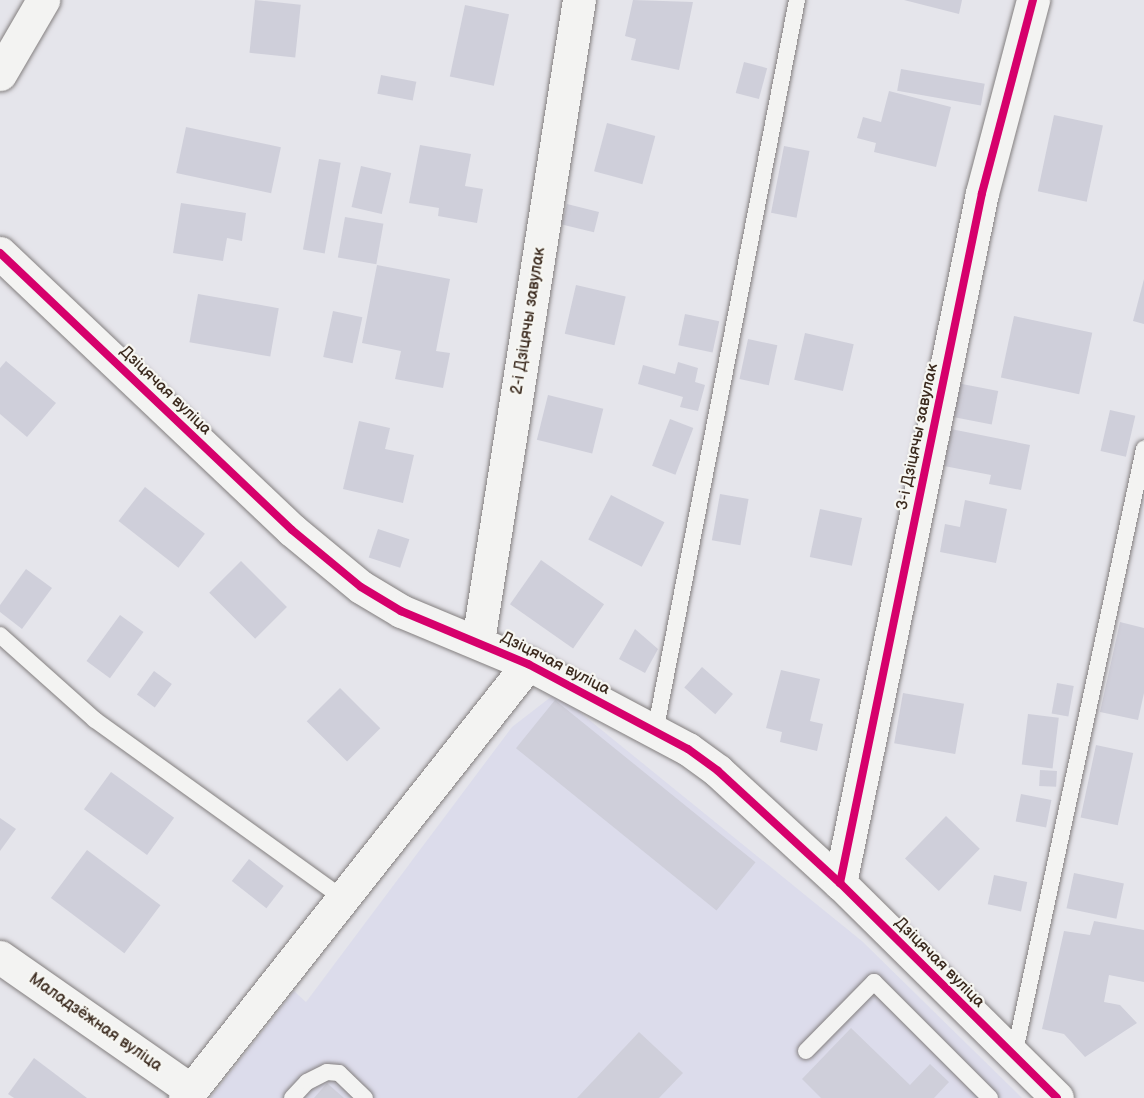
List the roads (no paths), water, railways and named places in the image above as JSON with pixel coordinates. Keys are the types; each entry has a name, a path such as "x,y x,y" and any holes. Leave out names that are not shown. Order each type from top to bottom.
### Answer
{"street":[{"path":"0,74 43,0"},
{"name":"2-і Дзіцячы завулак","path":"478,641 579,0"},
{"name":"3-і Дзіцячы завулак","path":"840,883 982,194 1032,0"},
{"name":"Дзіцячая вуліца","path":"0,253 321,556 361,587 401,611 478,641 528,664 688,749 718,771 840,883 1057,1098"},
{"path":"188,1094 528,664"},
{"name":"Маладзёжная вуліца","path":"0,957 188,1094"}],"lane":[{"path":"655,732 797,0"},
{"path":"1014,1056 1144,448"},
{"path":"0,635 95,720 343,898"},
{"path":"806,1051 874,982 990,1098"},
{"path":"292,1098 307,1082 327,1072 339,1072 365,1098"}]}
